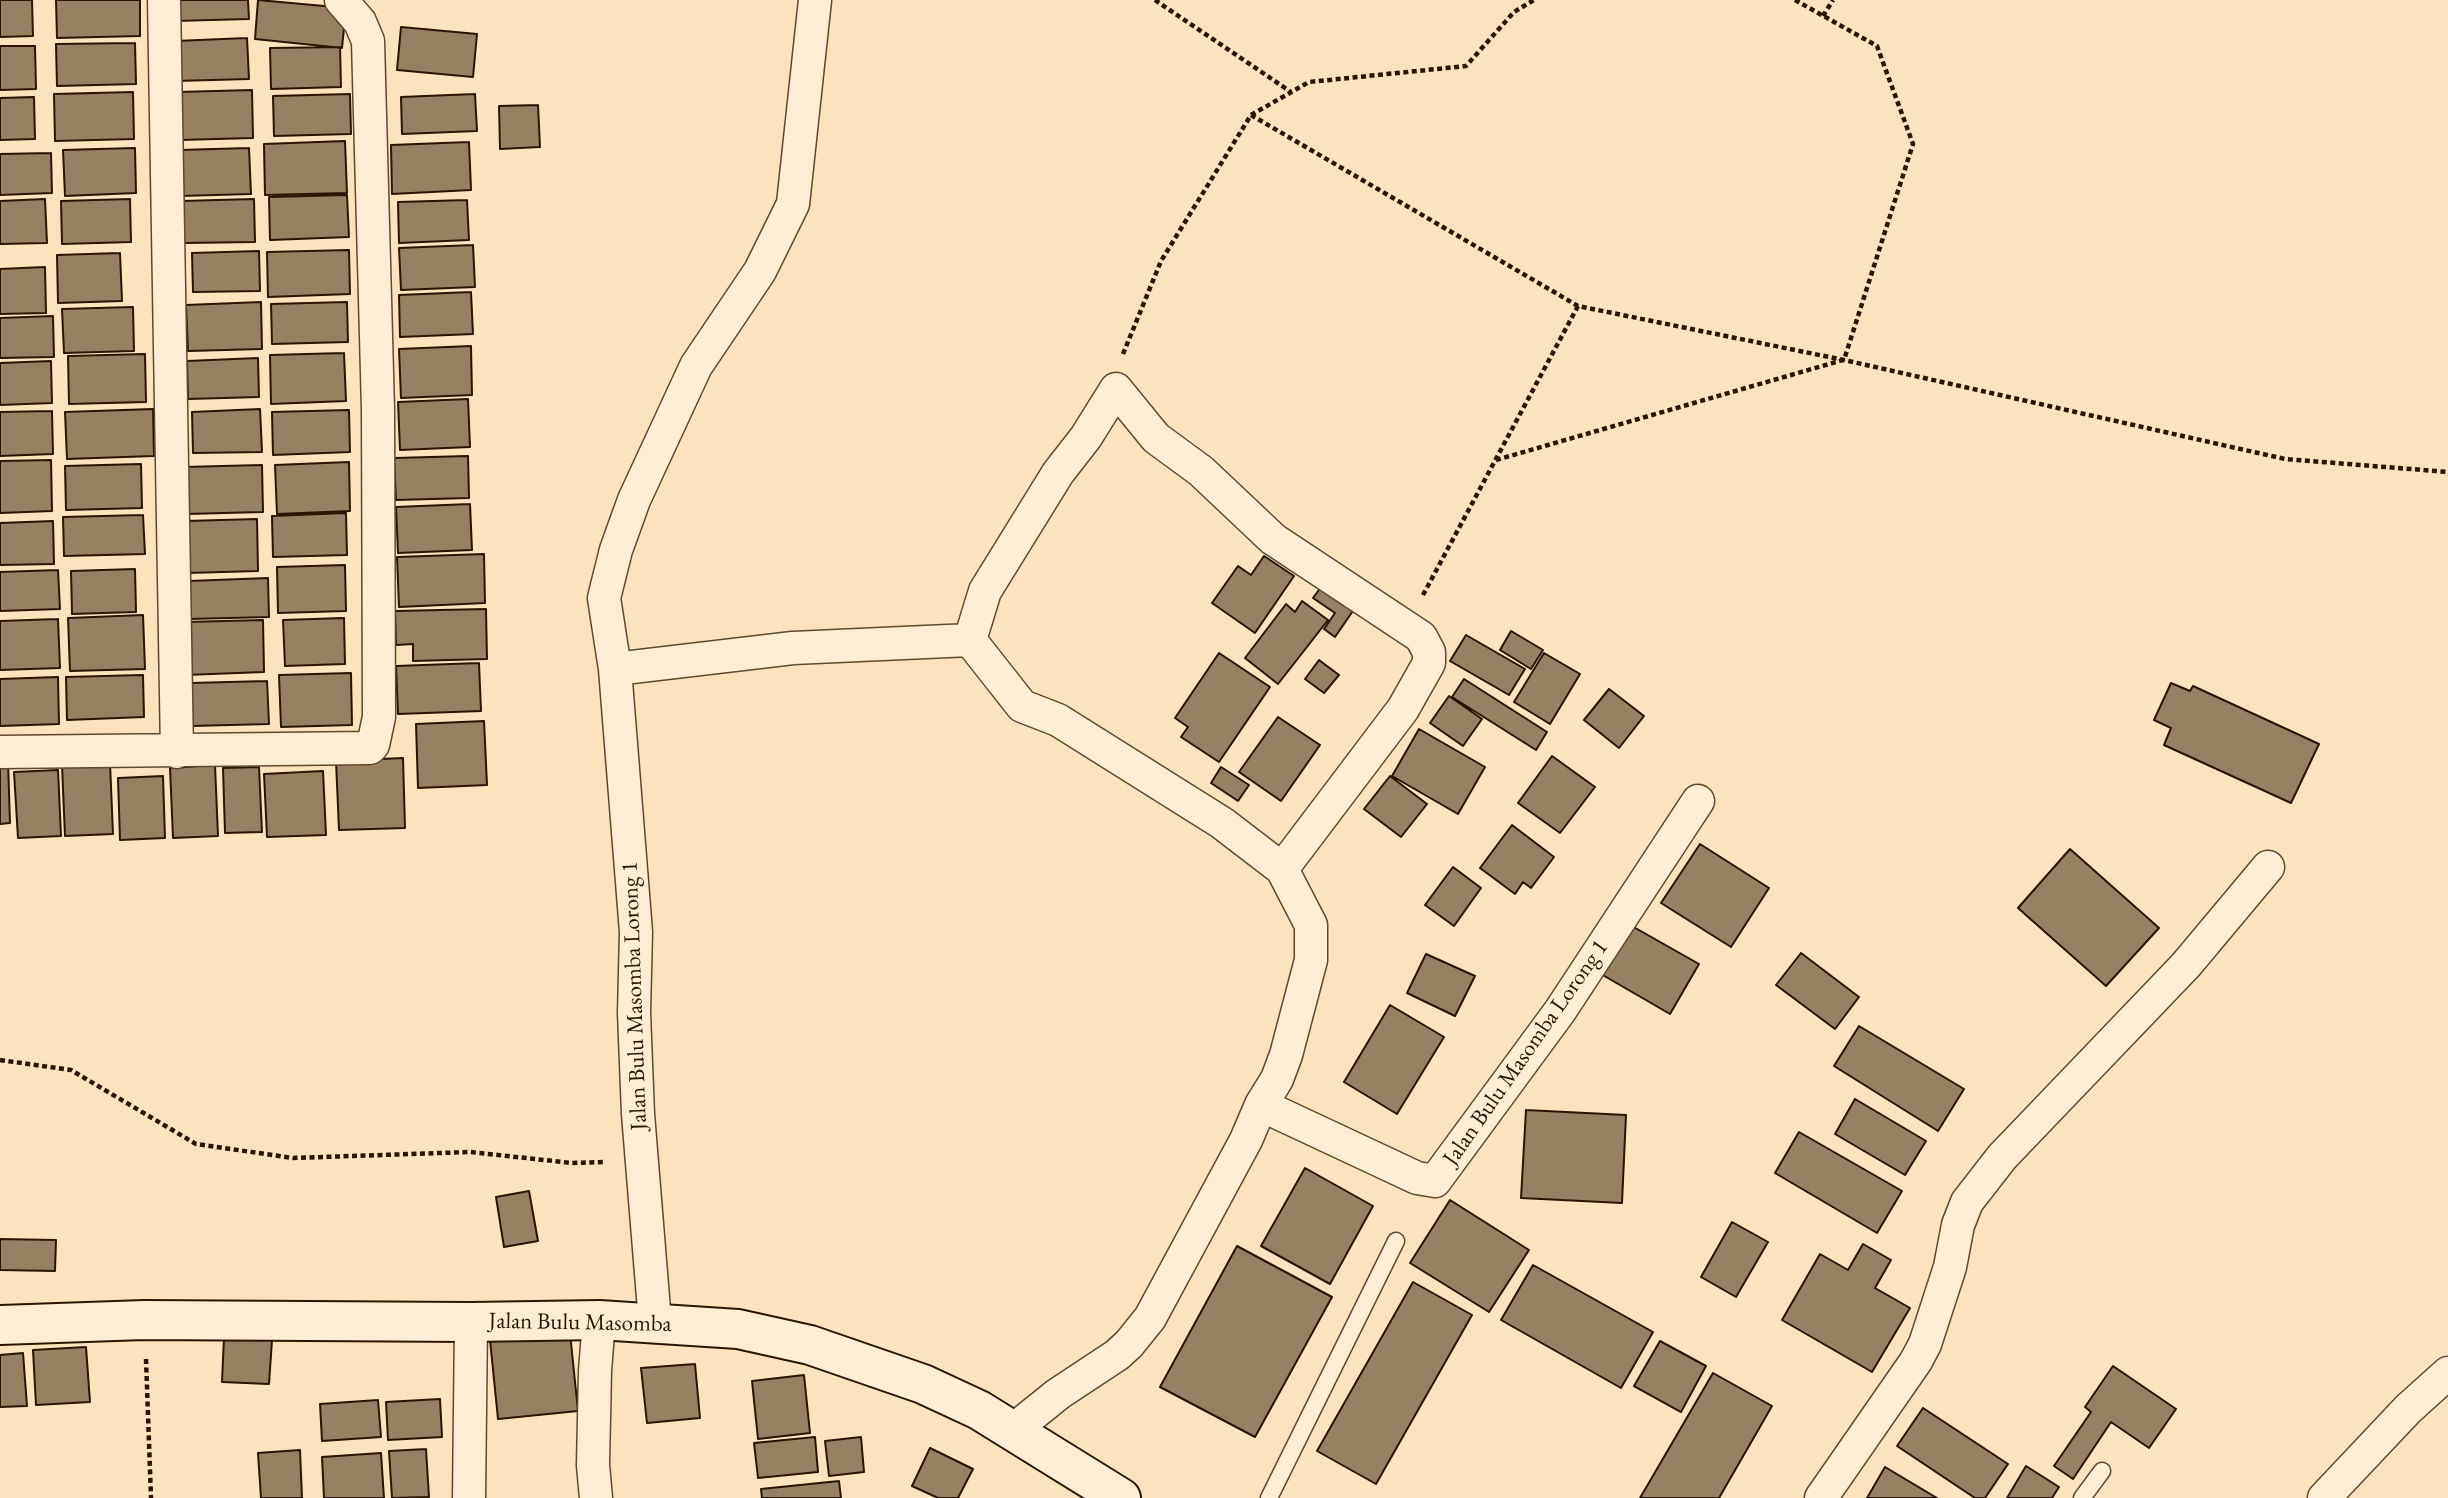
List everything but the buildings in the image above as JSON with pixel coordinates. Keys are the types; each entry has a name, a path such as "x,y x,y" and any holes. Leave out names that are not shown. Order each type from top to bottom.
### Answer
{"street":[{"path":"164,0 177,752"},
{"path":"0,752 370,748 375,741 379,717 378,410 368,41 360,22 341,0"},
{"name":"Jalan Bulu Masomba Lorong 1","path":"655,1322 641,1161 634,1013 636,932 615,669 604,598 616,550 634,500 695,366 760,271 793,204 815,0"},
{"path":"970,640 985,590 1058,473 1086,437 1116,389 1156,438 1201,471 1273,539 1426,643 1429,663 1404,709 1282,869"},
{"path":"615,669 793,648 970,640"},
{"path":"970,640 1022,706 1058,720 1222,823 1282,869 1311,925 1311,960 1277,1079 1150,1318 1117,1354 1058,1394 1012,1431"},
{"name":"Jalan Bulu Masomba Lorong 1","path":"1261,1105 1417,1178 1435,1181 1560,1011 1698,800"},
{"path":"1821,1498 1925,1344 1950,1267 1958,1225 1967,1202 2011,1148 2186,965 2268,867"},
{"name":"Jalan Bulu Masomba","path":"0,1325 144,1320 599,1320 738,1329 810,1345 923,1384 979,1410 1121,1498"},
{"path":"596,1498 593,1465 599,1320"},
{"path":"469,1498 471,1322"},
{"path":"2324,1498 2408,1409 2448,1373"}],"lane":[{"path":"1269,1498 1396,1241"},
{"path":"2082,1498 2102,1471"}],"path":[{"path":"1155,0 1291,92"},
{"path":"1116,389 1120,361 1161,261 1251,115 1309,82 1466,66 1514,12 1534,0"},
{"path":"1795,0 1877,46 1913,144 1844,360"},
{"path":"1823,16 1833,0"},
{"path":"1251,115 1578,306 1844,360 2285,458 2448,472"},
{"path":"1405,629 1578,306"},
{"path":"1496,460 1844,360"},
{"path":"0,1060 71,1070 196,1144 293,1157 470,1152 572,1163 641,1161"},
{"path":"144,1320 151,1498"}]}
